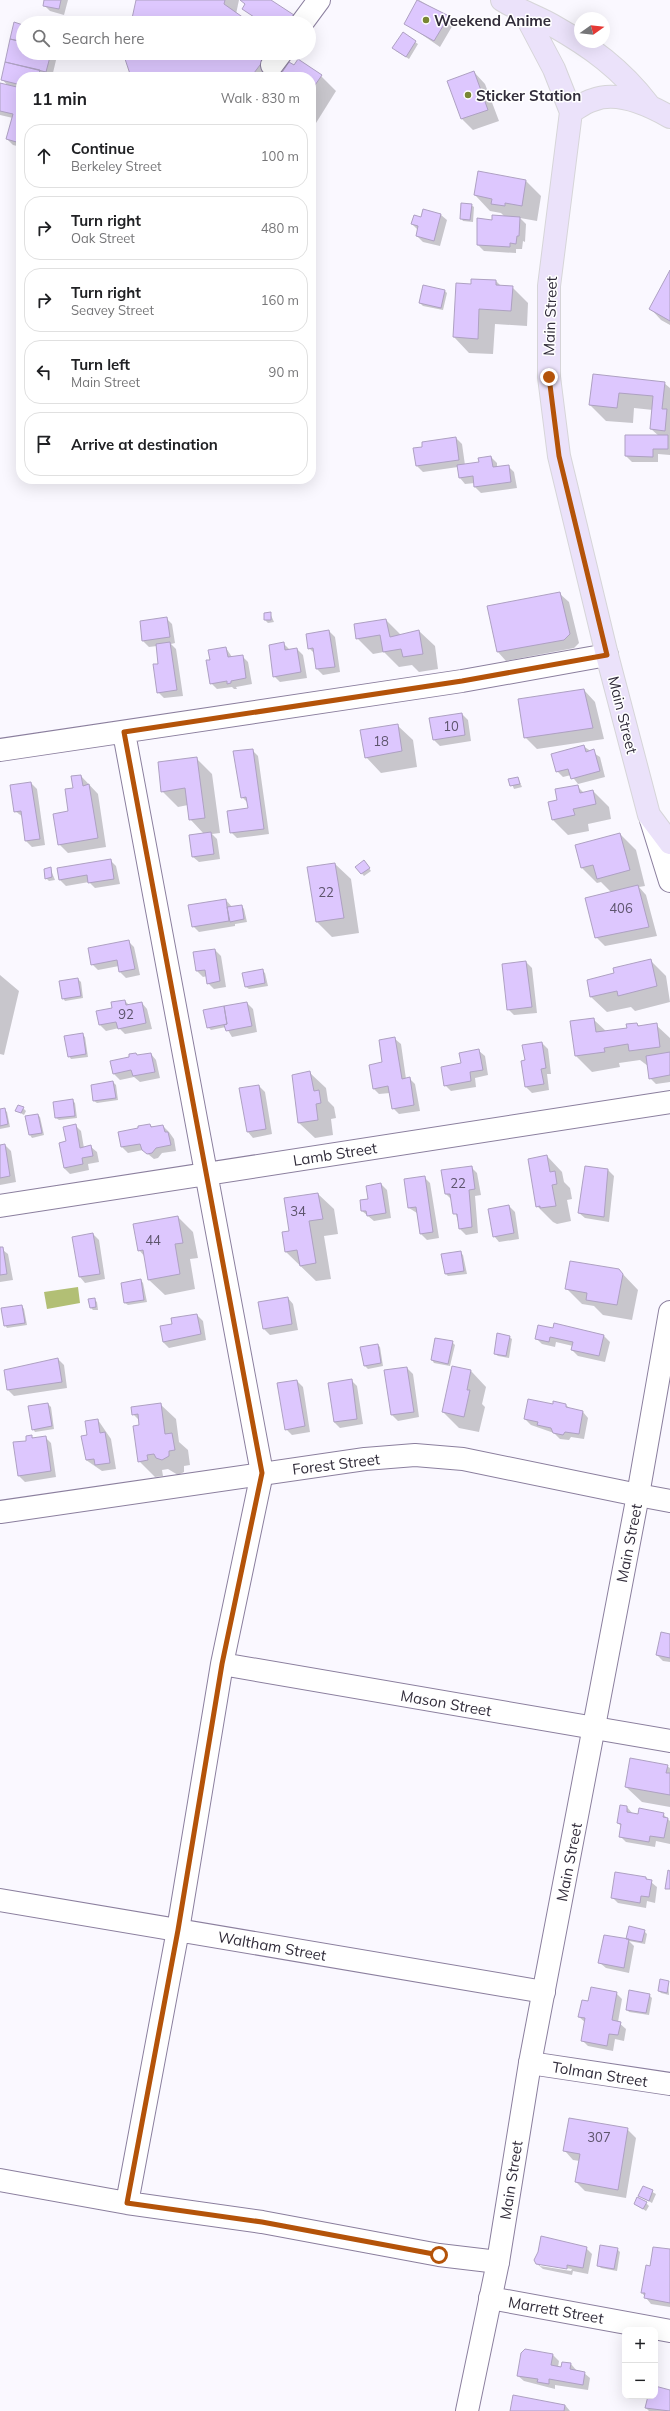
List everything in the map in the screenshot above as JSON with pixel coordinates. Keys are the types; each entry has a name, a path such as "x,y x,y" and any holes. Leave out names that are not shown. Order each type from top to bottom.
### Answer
{"main road":[{"path":"502,0 525,14 551,24 607,60 629,80 648,104"},
{"name":"Main Street","path":"525,14 554,69 571,112 549,286 549,377 559,456 607,655 649,815"},
{"path":"571,112 592,100 609,96 648,104 670,117"},
{"path":"649,815 670,843"}],"street":[{"path":"307,16 319,0"},
{"path":"0,750 462,681 607,655"},
{"path":"124,732 262,1473 222,1664 178,1930 127,2203"},
{"name":"Main Street","path":"649,815 670,881"},
{"name":"Lamb Street","path":"0,1206 670,1102"},
{"name":"Main Street","path":"467,2411 498,2262 530,2062 638,1495 670,1312"},
{"name":"Forest Street","path":"0,1512 262,1473 365,1459 415,1455 463,1459 670,1501"},
{"name":"Mason Street","path":"222,1664 670,1741"},
{"name":"Waltham Street","path":"0,1900 544,1992"},
{"name":"Tolman Street","path":"530,2062 670,2084"},
{"path":"0,2180 127,2203 262,2222 439,2255 498,2262"},
{"name":"Marrett Street","path":"490,2298 670,2331"}],"shaded area":[{"path":"78,1287 80,1303 47,1309 44,1292"}],"building":[{"path":"44,0 61,0 59,9 43,6"},
{"path":"136,0 225,0 224,4 241,16 133,16"},
{"path":"240,0 271,0 294,15 252,16 242,9 245,4"},
{"name":"Weekend Anime","path":"417,0 449,16 434,41 404,24"},
{"path":"14,22 16,23 16,40 10,39"},
{"path":"403,32 416,41 406,57 392,48"},
{"path":"10,39 16,40 16,60 49,60 46,72 5,62"},
{"path":"125,60 264,60 255,72 129,72"},
{"path":"297,60 300,60 322,75 316,84 316,72 282,72 289,62 294,65"},
{"path":"5,62 40,70 39,72 16,72 16,84 1,80"},
{"name":"Sticker Station","path":"474,71 488,110 461,119 447,81"},
{"path":"0,83 16,87 16,142 6,139 13,114 0,111"},
{"path":"478,171 526,180 522,206 505,203 505,206 491,204 492,199 474,195"},
{"path":"461,203 472,204 470,220 460,219"},
{"path":"423,209 441,214 434,241 416,236 418,226 411,224 414,215 421,217"},
{"path":"492,215 520,217 519,236 517,236 516,244 510,243 510,247 477,245 477,218 492,220"},
{"path":"670,270 670,321 649,309"},
{"path":"471,279 496,280 496,285 513,286 511,311 479,309 478,339 453,337 456,283 471,284"},
{"path":"423,285 445,290 441,308 419,303"},
{"path":"593,374 665,382 662,409 667,409 665,431 650,429 653,396 619,393 617,408 589,405"},
{"path":"625,435 668,435 668,449 653,449 653,457 625,456"},
{"path":"456,437 459,460 416,466 413,448 422,447 422,442"},
{"path":"491,456 493,467 509,465 511,482 474,487 473,476 459,478 457,465 479,462 478,458"},
{"path":"560,592 570,634 564,640 497,652 487,606"},
{"path":"271,612 271,620 264,620 264,613"},
{"path":"167,617 170,637 142,641 140,621"},
{"path":"386,619 390,637 419,630 423,654 403,657 401,649 383,652 380,635 356,639 354,624"},
{"path":"329,630 335,667 316,669 313,648 308,649 306,634"},
{"path":"170,642 177,690 157,693 153,664 158,664 156,644"},
{"path":"284,642 285,650 297,648 301,672 273,677 269,645"},
{"path":"226,647 228,657 243,655 246,678 231,681 231,683 227,684 227,681 210,684 206,660 210,660 208,650"},
{"path":"584,689 593,728 524,738 518,699"},
{"path":"462,713 465,735 433,740 429,718"},
{"path":"398,724 402,751 365,758 360,730"},
{"path":"584,745 586,752 594,749 600,771 571,779 568,769 556,772 551,754"},
{"path":"253,749 264,829 230,833 227,811 248,808 246,797 241,798 233,751"},
{"path":"197,757 205,818 189,820 185,788 161,792 158,762"},
{"path":"81,775 83,786 89,784 98,838 58,845 53,814 68,811 65,789 73,788 71,776"},
{"path":"518,777 520,784 510,786 508,779"},
{"path":"31,782 40,839 25,841 21,811 14,812 10,785"},
{"path":"578,785 580,793 593,790 596,804 573,809 575,815 552,820 548,802 557,800 555,789"},
{"path":"211,832 214,854 192,857 189,835"},
{"path":"620,833 630,870 597,879 593,865 581,868 575,845"},
{"path":"111,859 114,879 88,883 87,875 59,880 57,868"},
{"path":"364,860 370,868 361,874 355,867"},
{"path":"335,863 344,918 316,922 307,867"},
{"path":"51,867 52,877 45,879 44,869"},
{"path":"638,885 649,927 595,938 585,898"},
{"path":"226,899 229,921 192,927 188,905"},
{"path":"242,905 244,919 230,922 227,907"},
{"path":"129,940 135,969 119,972 117,960 91,965 88,948"},
{"path":"215,949 220,981 207,984 205,970 196,971 193,952"},
{"path":"651,959 657,986 618,996 617,991 590,997 587,980 614,973 613,968"},
{"path":"526,961 532,1007 507,1010 502,964"},
{"path":"263,969 265,983 245,987 242,973"},
{"path":"78,978 81,996 62,999 59,981"},
{"path":"125,1000 126,1005 142,1002 146,1023 118,1029 116,1022 99,1025 96,1011 112,1008 111,1002"},
{"path":"247,1002 252,1026 226,1031 224,1025 227,1024 224,1006"},
{"path":"224,1006 227,1024 207,1028 203,1010"},
{"path":"594,1018 596,1032 627,1028 626,1024 637,1023 638,1026 657,1023 660,1047 629,1051 628,1044 604,1048 605,1052 575,1056 570,1021"},
{"path":"83,1033 86,1054 68,1057 64,1036"},
{"path":"395,1037 402,1079 410,1077 414,1105 392,1109 388,1086 373,1089 369,1065 382,1062 379,1040"},
{"path":"542,1042 546,1068 541,1069 544,1084 525,1087 521,1061 525,1060 522,1045"},
{"path":"479,1049 483,1070 470,1072 471,1081 444,1086 441,1067 461,1063 459,1053"},
{"path":"670,1052 670,1075 649,1079 646,1056"},
{"path":"136,1053 137,1055 151,1053 155,1072 133,1076 131,1070 113,1074 110,1061 129,1057 129,1054"},
{"path":"310,1071 314,1091 319,1090 321,1103 316,1104 318,1120 298,1123 292,1075"},
{"path":"113,1081 116,1098 93,1101 91,1085"},
{"path":"259,1085 266,1129 247,1132 239,1088"},
{"path":"73,1099 75,1116 55,1118 53,1102"},
{"path":"18,1105 24,1107 21,1113 15,1111"},
{"path":"5,1108 8,1124 0,1126 0,1109"},
{"path":"38,1114 42,1133 29,1135 25,1116"},
{"path":"76,1124 80,1148 91,1145 93,1156 82,1158 83,1164 64,1168 59,1143 66,1141 63,1127"},
{"path":"150,1124 151,1127 163,1125 165,1132 168,1132 171,1145 156,1148 152,1153 147,1154 142,1150 140,1144 121,1147 118,1132"},
{"path":"5,1144 10,1176 0,1178 0,1145"},
{"path":"547,1155 550,1172 555,1171 557,1184 552,1185 556,1206 540,1208 540,1206 536,1207 528,1159"},
{"path":"472,1166 475,1189 469,1190 472,1227 459,1229 457,1214 453,1214 450,1194 445,1194 441,1170"},
{"path":"585,1166 608,1169 604,1217 578,1213"},
{"path":"425,1176 433,1232 420,1234 416,1207 408,1208 404,1179"},
{"path":"381,1183 386,1213 367,1216 366,1211 361,1211 360,1200 368,1199 366,1186"},
{"path":"318,1193 323,1219 309,1221 316,1263 300,1266 297,1250 285,1252 282,1232 289,1231 284,1198"},
{"path":"509,1205 514,1233 493,1237 488,1209"},
{"path":"178,1216 183,1243 175,1244 180,1274 148,1280 143,1250 138,1251 133,1224"},
{"path":"93,1233 100,1274 79,1277 72,1237"},
{"path":"0,1247 3,1247 7,1274 0,1275"},
{"path":"461,1251 464,1271 445,1274 441,1254"},
{"path":"570,1261 619,1269 623,1274 617,1305 586,1300 587,1293 565,1289"},
{"path":"141,1279 144,1300 124,1303 121,1283"},
{"path":"288,1297 292,1324 263,1329 258,1302"},
{"path":"95,1298 96,1307 90,1308 88,1299"},
{"path":"22,1305 25,1323 4,1326 1,1308"},
{"path":"197,1314 201,1334 163,1342 160,1326 172,1324 171,1318"},
{"path":"554,1323 604,1335 599,1356 571,1350 573,1342 550,1337 549,1342 535,1339 538,1325 553,1328"},
{"path":"497,1333 510,1336 506,1356 494,1354"},
{"path":"435,1338 453,1341 448,1364 431,1360"},
{"path":"378,1344 381,1363 364,1366 360,1347"},
{"path":"58,1358 62,1382 7,1390 4,1370"},
{"path":"452,1366 471,1370 467,1390 470,1390 464,1417 442,1412"},
{"path":"407,1367 414,1412 391,1415 384,1370"},
{"path":"352,1379 357,1419 334,1422 328,1383"},
{"path":"297,1380 305,1426 285,1430 277,1383"},
{"path":"528,1399 553,1404 553,1401 566,1404 566,1407 583,1411 579,1434 565,1432 563,1435 553,1433 551,1428 537,1425 538,1422 524,1419"},
{"path":"48,1403 52,1426 32,1430 28,1406"},
{"path":"161,1403 165,1434 172,1433 175,1450 169,1451 169,1456 162,1460 156,1458 154,1454 147,1455 148,1460 138,1462 133,1426 139,1425 138,1414 132,1415 131,1407"},
{"path":"98,1419 100,1433 105,1432 110,1463 95,1465 94,1459 86,1460 81,1436 87,1435 85,1421"},
{"path":"32,1435 32,1438 46,1436 51,1471 18,1476 13,1442 26,1441 26,1436"},
{"path":"661,1632 670,1634 670,1658 656,1655"},
{"path":"630,1758 668,1765 666,1773 670,1773 670,1795 625,1787"},
{"path":"620,1805 627,1806 627,1812 638,1814 639,1808 664,1813 663,1817 668,1818 664,1838 650,1836 649,1842 619,1837 621,1824 617,1823"},
{"path":"668,1870 670,1871 670,1889 665,1889"},
{"path":"615,1872 646,1877 646,1879 652,1880 649,1897 641,1896 640,1903 611,1898"},
{"path":"629,1926 645,1930 642,1942 626,1939"},
{"path":"604,1935 629,1939 624,1968 598,1963"},
{"path":"660,1979 669,1981 667,1993 658,1991"},
{"path":"591,1987 617,1992 612,2020 621,2022 618,2035 609,2034 607,2046 581,2041 585,2018 578,2017 582,2000 588,2001"},
{"path":"629,1990 650,1994 646,2013 626,2010"},
{"path":"569,2118 628,2128 618,2190 575,2182 580,2154 563,2151"},
{"path":"643,2186 653,2190 649,2201 638,2196"},
{"path":"637,2197 647,2202 643,2209 634,2204"},
{"path":"541,2236 587,2247 583,2268 567,2265 567,2269 536,2264 534,2260 538,2252"},
{"path":"600,2245 618,2248 614,2269 597,2266"},
{"path":"653,2247 670,2249 670,2303 644,2298 645,2293 641,2293 646,2265 650,2266"},
{"path":"525,2349 553,2354 551,2365 561,2367 562,2362 571,2363 570,2369 585,2372 583,2385 549,2379 549,2384 537,2382 538,2379 517,2376 521,2353"},
{"path":"658,2387 670,2390 670,2411 645,2408 647,2399 658,2399"},
{"path":"513,2395 565,2405 564,2411 510,2411"}],"place":[{"name":"Weekend Anime","path":"426,20"},
{"name":"Sticker Station","path":"468,95"}],"route":[{"path":"439,2255 262,2222 127,2203 178,1930 222,1664 262,1473 217,1226 189,1088 124,732 462,681 607,655 559,456 549,377"}]}
